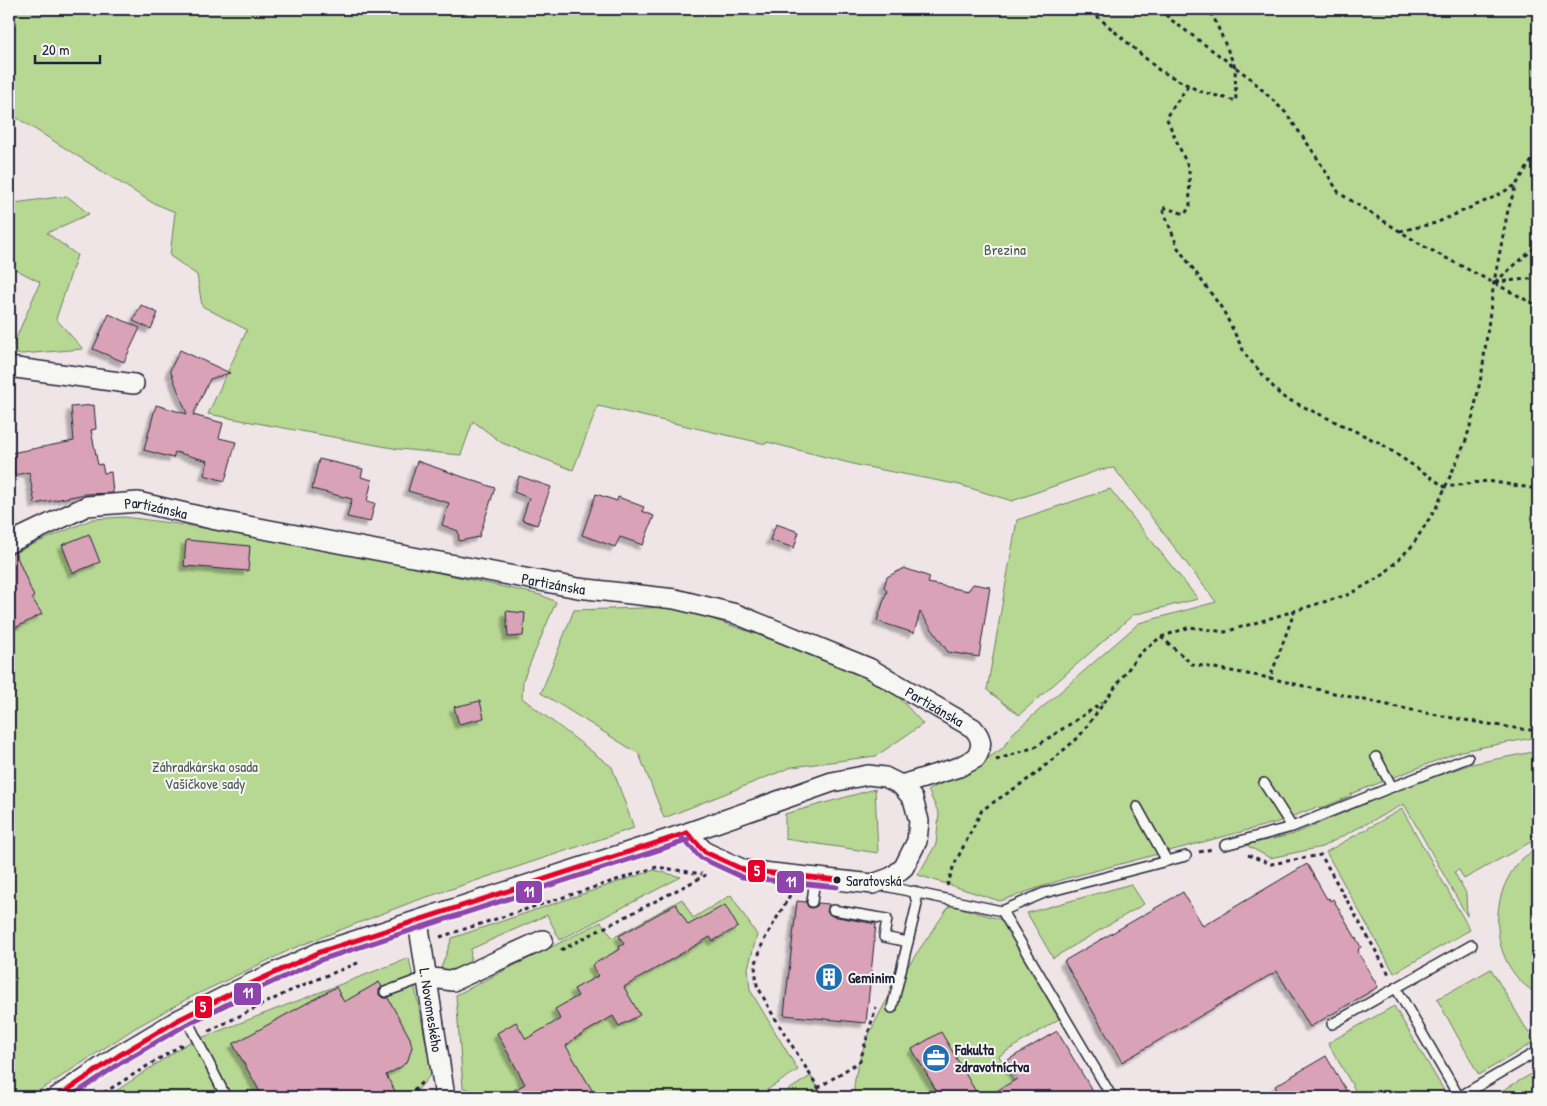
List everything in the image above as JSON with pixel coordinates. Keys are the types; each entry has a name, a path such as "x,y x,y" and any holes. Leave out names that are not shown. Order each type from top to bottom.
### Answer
{"street":[{"path":"9,367 134,384"},
{"name":"Partizánska","path":"9,544 87,506 138,502 216,520 578,588 676,599 736,614 869,668 973,728 979,735 981,745 976,758"},
{"path":"901,785 959,767 976,758"},
{"path":"57,1097 118,1056 185,1016 320,952 687,833 832,782 868,775 885,776 901,785 913,799 919,821 917,841 904,867 892,877 873,884 744,870 705,852 687,833"},
{"name":"L. Novomeského","path":"418,921 442,1096"},
{"path":"426,977 453,981 543,940"}],"lane":[{"path":"1376,756 1392,787"},
{"path":"1225,845 1292,826 1468,758"},
{"path":"1264,783 1292,826"},
{"path":"1137,807 1167,861"},
{"path":"873,884 914,891 1002,911 1044,893 1186,856"},
{"path":"812,902 815,878"},
{"path":"892,1008 917,904 914,891"},
{"path":"833,910 887,918 884,937 908,942"},
{"path":"1002,911 1112,1097"},
{"path":"1332,1024 1472,945"},
{"path":"385,992 426,977"},
{"path":"1396,988 1459,1097 1538,1051"},
{"path":"185,1016 226,1097"}],"path":[{"path":"1092,9 1098,17 1159,70 1199,91 1236,101 1235,67 1214,18 1207,9"},
{"path":"1160,9 1170,19 1250,78 1286,113 1339,193 1425,247 1538,306"},
{"path":"1188,86 1166,116 1189,169 1190,206 1185,214 1162,207 1178,248 1223,310 1245,354 1281,396 1380,443 1445,487 1487,481 1538,489"},
{"path":"944,898 954,865 982,810 1033,776 1079,736 1140,653 1161,637 1190,627 1225,632 1350,594 1384,574 1412,546 1436,508 1454,469 1472,420 1482,372 1494,282 1508,210 1516,185 1538,151"},
{"path":"1400,231 1436,223 1516,185"},
{"path":"1494,282 1538,245"},
{"path":"1494,282 1538,278"},
{"path":"1270,678 1296,609"},
{"path":"1161,637 1192,664 1270,678 1349,697 1486,725 1538,731"},
{"path":"976,758 984,764 1035,747 1104,702"},
{"path":"1186,856 1225,845"},
{"path":"1240,851 1271,864 1321,855 1390,977"},
{"path":"543,940 561,950 706,875"},
{"path":"818,1088 860,1062 877,1002"}],"green space":[{"name":"Brezina","path":"9,9 1538,9 1538,737 1461,751 1351,794 1351,796 1319,809 1317,807 1278,822 1064,879 1000,901 918,875 936,844 939,814 928,790 969,771 1003,748 1013,733 1139,623 1216,602 1114,468 1099,470 1012,501 960,485 857,465 767,442 766,444 598,406 573,470 502,443 473,421 461,455 398,449 208,414 247,330 202,306 197,275 170,256 175,212 151,202 9,113"},
{"path":"67,196 89,214 47,233 77,255 56,319 83,349 9,355 40,282 9,266 9,199 14,203"},
{"path":"1110,489 1198,599 1133,615 1019,715 987,690 1017,520"},
{"name":"Záhradkárska osada Vašíčkove sady","path":"124,517 229,532 334,551 541,595 556,602 523,680 522,698 612,767 634,828 412,902 294,948 187,999 135,1028 30,1097 9,1097 9,556 93,519"},
{"path":"677,607 788,645 887,684 923,724 876,756 792,767 664,818 639,754 541,693 574,610"},
{"path":"1538,751 1538,838 1464,879 1459,870 1454,872 1466,893 1467,916 1404,804 1322,847 1270,858 1246,845 1294,834 1397,790 1471,764"},
{"path":"875,789 878,853 785,839 785,814"},
{"path":"1402,809 1470,930 1394,973 1326,852"},
{"path":"1538,849 1538,994 1522,983 1510,968 1502,950 1498,931 1498,911 1502,892 1510,874 1522,859"},
{"path":"654,870 681,877 560,940 547,915 471,949 469,977 441,968 452,938"},
{"path":"1131,884 1144,904 1053,958 1027,913"},
{"path":"731,895 757,935 748,968 750,990 798,1070 756,1097 486,1097 483,1093 463,1088 456,995 601,922 613,938 682,899 693,918"},
{"path":"950,905 1003,920 1059,1019 999,1056 1023,1097 854,1097 856,1074 863,1049 875,1023 905,971"},
{"path":"409,958 432,1073 412,1097 107,1097 188,1043"},
{"path":"1491,969 1534,1042 1479,1075 1437,999"},
{"path":"1394,1006 1446,1094 1440,1097 1359,1097 1328,1043"},
{"path":"1535,1072 1538,1078 1538,1097 1491,1097"},
{"path":"811,1076 824,1097 777,1097"}],"building":[{"path":"141,305 158,313 151,329 133,321"},
{"path":"109,314 140,328 124,362 93,349"},
{"path":"180,350 230,373 210,379 193,415 223,423 219,438 236,442 225,481 204,475 208,461 175,452 173,458 144,450 156,405 187,414 170,370"},
{"path":"94,405 96,429 91,430 98,465 102,464 104,473 111,472 113,493 85,494 35,504 29,472 15,475 11,453 74,441 71,407"},
{"path":"319,459 363,469 361,477 372,480 367,501 375,503 370,522 347,517 352,499 312,489"},
{"path":"417,461 495,488 479,537 459,541 458,531 442,525 449,503 408,491"},
{"path":"519,476 551,487 537,525 522,520 529,498 514,492"},
{"path":"596,494 617,501 618,497 644,507 642,511 654,516 643,545 620,537 615,547 582,535"},
{"path":"776,524 799,532 794,548 770,540"},
{"path":"89,534 100,562 73,573 62,545"},
{"path":"186,540 250,546 248,571 184,566"},
{"path":"15,552 34,597 32,598 42,614 9,631 9,554"},
{"path":"904,568 930,577 928,583 968,591 973,584 990,587 979,657 948,652 920,612 914,633 877,621 887,591 884,587 887,577"},
{"path":"506,611 525,613 523,636 508,637"},
{"path":"480,701 484,718 459,724 454,707"},
{"path":"1307,864 1327,899 1329,898 1330,901 1333,899 1361,947 1358,949 1358,952 1378,987 1310,1027 1277,971 1122,1062 1064,961 1183,892 1203,926"},
{"name":"Geminim","path":"797,901 806,902 808,907 812,908 817,906 818,903 829,904 827,912 832,916 876,924 866,1023 784,1015"},
{"path":"676,904 688,925 725,905 738,927 713,941 710,937 624,987 640,1015 619,1026 613,1016 574,1039 566,1046 596,1097 502,1097 525,1084 497,1033 516,1022 526,1039 560,1019 555,1009 578,996 574,989 598,976 592,965 620,949 619,947 624,944 619,936"},
{"path":"379,982 382,987 379,990 379,995 383,998 388,998 410,1038 412,1047 408,1060 401,1067 386,1075 395,1091 384,1097 275,1097 272,1092 263,1097 233,1044 336,987 344,1002"},
{"path":"1057,1031 1096,1097 986,1097 1017,1079 1006,1061"},
{"path":"941,1032 979,1097 940,1097 912,1049"},
{"path":"1326,1056 1350,1097 1281,1097 1275,1086"}],"transit line":[{"name":"5","path":"687,833 705,852 744,870 838,880"},
{"name":"5","path":"57,1097 118,1056 180,1019 320,952 687,833"},
{"name":"11","path":"682,838 701,858 742,877 837,887"},
{"name":"11","path":"70,1097 122,1062 184,1026 253,991 323,959 689,840"}],"place":[{"name":"Saratovská","path":"837,880"},
{"name":"Geminim","path":"829,977"},
{"name":"Fakulta zdravotníctva","path":"936,1058"}]}
